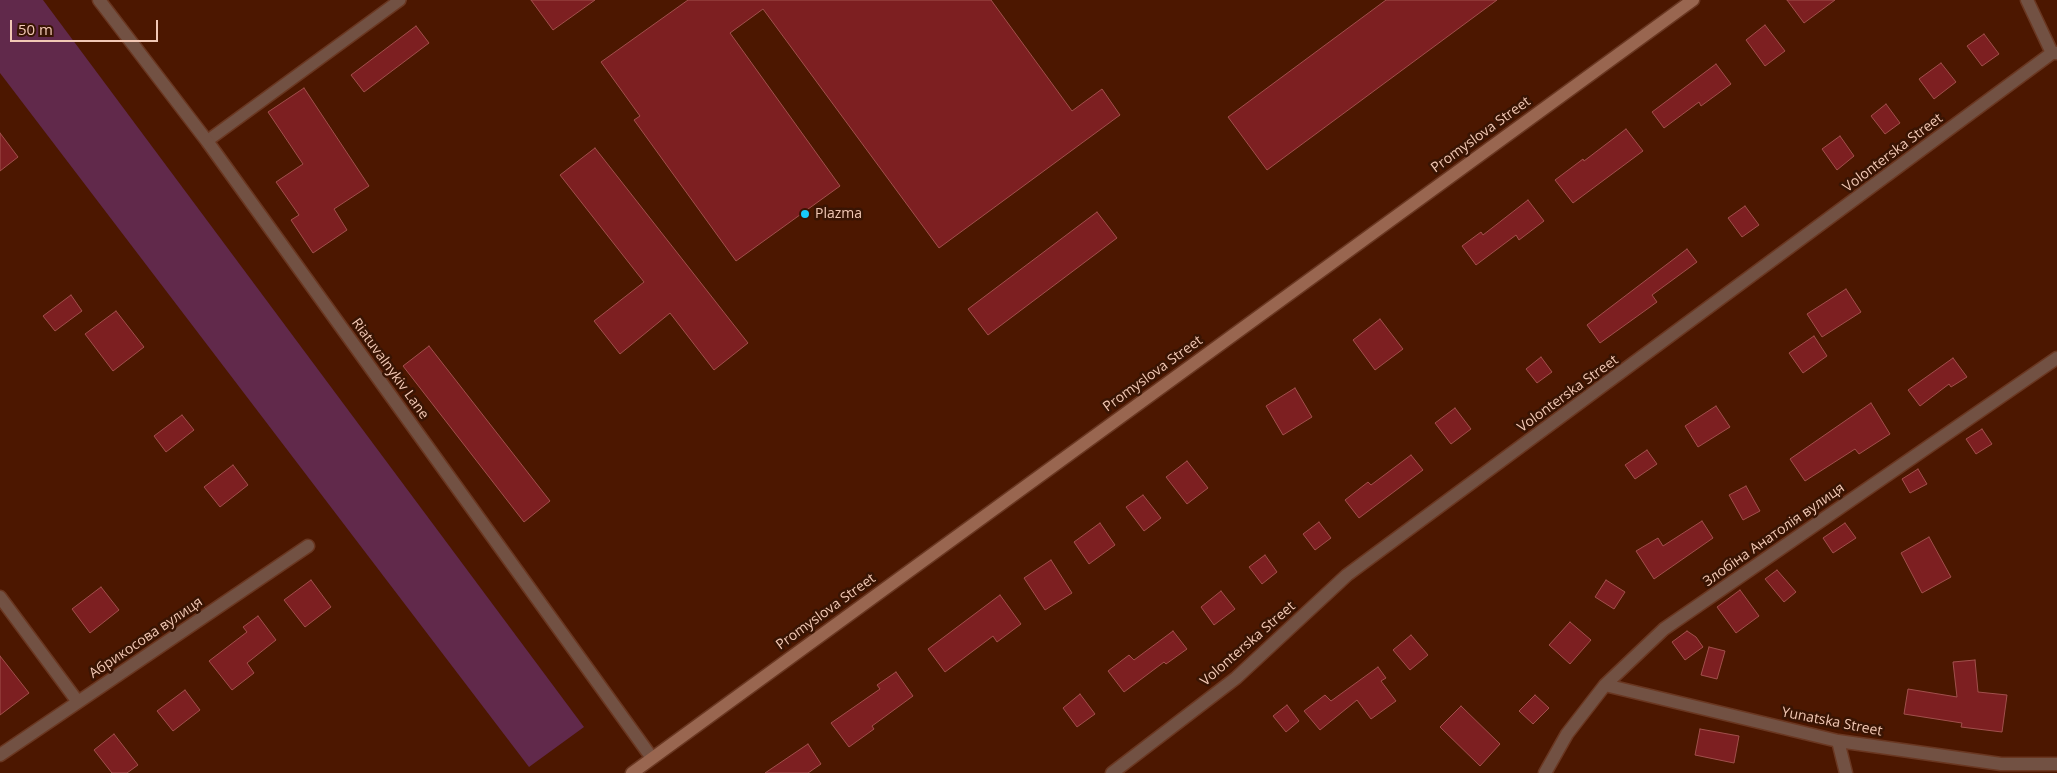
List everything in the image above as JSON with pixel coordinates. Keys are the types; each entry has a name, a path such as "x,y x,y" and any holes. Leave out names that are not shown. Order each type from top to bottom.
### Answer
{"street":[{"name":"Riatuvalnykiv Lane","path":"98,0 207,141 652,758"},
{"name":"Promyslova Street","path":"632,773 1693,0"},
{"path":"2027,0 2054,53"},
{"name":"Volonterska Street","path":"1112,773 1236,678 1347,575 2054,53"},
{"name":"Злобіна Анатолія вулиця","path":"1544,773 1567,734 1605,685 1664,629 2057,358"},
{"name":"Абрикосова вулиця","path":"0,755 308,546"},
{"path":"0,597 78,702"},
{"name":"Yunatska Street","path":"1605,685 1838,741 2002,764 2057,764"},
{"path":"1838,741 1846,773"}],"lane":[{"path":"207,141 400,0"}],"shaded area":[{"path":"0,0 43,0 584,727 529,767 0,73"}],"building":[{"path":"531,0 595,0 553,30"},
{"path":"688,0 991,0 1072,111 1102,89 1120,115 939,248 763,9 730,33 840,186 736,261 634,120 640,116 601,62"},
{"path":"1386,0 1497,0 1267,170 1228,117"},
{"path":"1787,0 1835,0 1804,23"},
{"path":"1765,25 1785,51 1765,66 1746,40"},
{"path":"416,26 429,43 364,92 351,75"},
{"path":"1984,34 1999,54 1982,66 1967,46"},
{"path":"1941,63 1956,82 1934,99 1919,79"},
{"path":"1716,64 1731,84 1701,106 1699,102 1664,128 1652,112"},
{"path":"304,88 369,186 334,209 347,230 313,253 291,220 299,215 276,182 303,164 268,112"},
{"path":"1886,104 1900,123 1885,134 1871,116"},
{"path":"1626,129 1643,151 1573,203 1555,180"},
{"path":"0,133 18,157 0,171"},
{"path":"1840,136 1854,156 1837,170 1822,149"},
{"path":"595,148 748,343 714,370 670,313 620,354 594,321 644,282 560,175"},
{"path":"1528,200 1544,221 1519,240 1516,235 1476,265 1462,246 1481,232 1483,235"},
{"path":"1745,206 1759,225 1742,237 1728,218"},
{"path":"1097,212 1117,238 988,335 968,309"},
{"path":"1687,249 1697,262 1652,295 1657,302 1600,343 1587,325"},
{"path":"1846,289 1861,312 1822,337 1807,314"},
{"path":"71,295 82,311 55,331 43,316"},
{"path":"116,311 144,347 113,371 85,334"},
{"path":"1380,319 1403,349 1375,370 1353,340"},
{"path":"1814,336 1827,356 1803,373 1789,353"},
{"path":"429,346 550,501 524,522 403,366"},
{"path":"1541,357 1552,372 1537,383 1526,369"},
{"path":"1953,358 1967,377 1951,387 1949,384 1920,406 1908,390"},
{"path":"1295,388 1312,417 1283,435 1266,406"},
{"path":"1871,403 1890,434 1859,454 1855,449 1805,481 1790,459"},
{"path":"1716,406 1730,427 1698,447 1685,426"},
{"path":"1455,408 1471,429 1451,444 1435,423"},
{"path":"182,415 194,430 166,452 154,436"},
{"path":"1982,429 1992,444 1976,454 1966,439"},
{"path":"1647,450 1657,464 1635,479 1625,465"},
{"path":"1411,455 1423,470 1359,518 1345,500 1368,482 1371,485"},
{"path":"1187,461 1208,488 1187,504 1166,477"},
{"path":"233,465 248,485 220,507 204,487"},
{"path":"1918,469 1927,484 1910,493 1902,479"},
{"path":"1746,486 1760,511 1743,520 1729,495"},
{"path":"1143,495 1161,518 1144,531 1126,507"},
{"path":"1702,521 1713,538 1654,579 1636,551 1658,538 1663,546"},
{"path":"1319,522 1331,538 1315,550 1303,534"},
{"path":"1100,523 1115,545 1089,564 1074,542"},
{"path":"1845,523 1856,538 1833,553 1823,538"},
{"path":"1929,537 1951,577 1922,593 1901,553"},
{"path":"1265,555 1277,572 1262,584 1249,567"},
{"path":"1051,560 1072,593 1045,610 1024,578"},
{"path":"1777,570 1796,592 1784,602 1765,579"},
{"path":"311,580 331,607 305,627 284,600"},
{"path":"1606,580 1625,592 1614,609 1595,597"},
{"path":"101,587 119,610 90,633 72,609"},
{"path":"1740,590 1759,616 1736,633 1717,607"},
{"path":"1221,591 1235,609 1214,625 1201,607"},
{"path":"1000,595 1021,624 997,642 993,636 945,672 928,649"},
{"path":"258,616 276,640 247,663 254,673 232,690 209,661 247,632 243,627"},
{"path":"1570,622 1591,640 1570,664 1549,645"},
{"path":"1173,631 1187,649 1166,664 1164,662 1124,692 1108,671 1129,655 1134,660"},
{"path":"1687,631 1696,637 1703,647 1685,660 1672,642"},
{"path":"1411,635 1428,655 1410,670 1393,650"},
{"path":"1709,647 1725,651 1717,679 1701,675"},
{"path":"0,656 29,693 0,715"},
{"path":"1975,660 1978,692 2007,695 2002,732 1961,727 1962,723 1904,714 1908,689 1957,697 1953,662"},
{"path":"1378,667 1386,678 1381,681 1396,701 1371,719 1357,700 1320,730 1304,711 1325,695 1331,701"},
{"path":"896,672 913,696 872,726 874,729 849,747 831,723 880,689 877,685"},
{"path":"185,690 200,710 173,731 157,711"},
{"path":"1080,694 1095,714 1077,727 1063,708"},
{"path":"1535,695 1549,708 1533,724 1519,711"},
{"path":"1287,705 1299,721 1286,732 1273,716"},
{"path":"1461,706 1500,744 1480,766 1440,727"},
{"path":"1700,729 1739,736 1734,763 1695,755"},
{"path":"114,734 138,765 127,773 112,773 94,750"},
{"path":"808,744 821,764 808,773 765,773"}],"place":[{"name":"Plazma","path":"805,214"}]}
